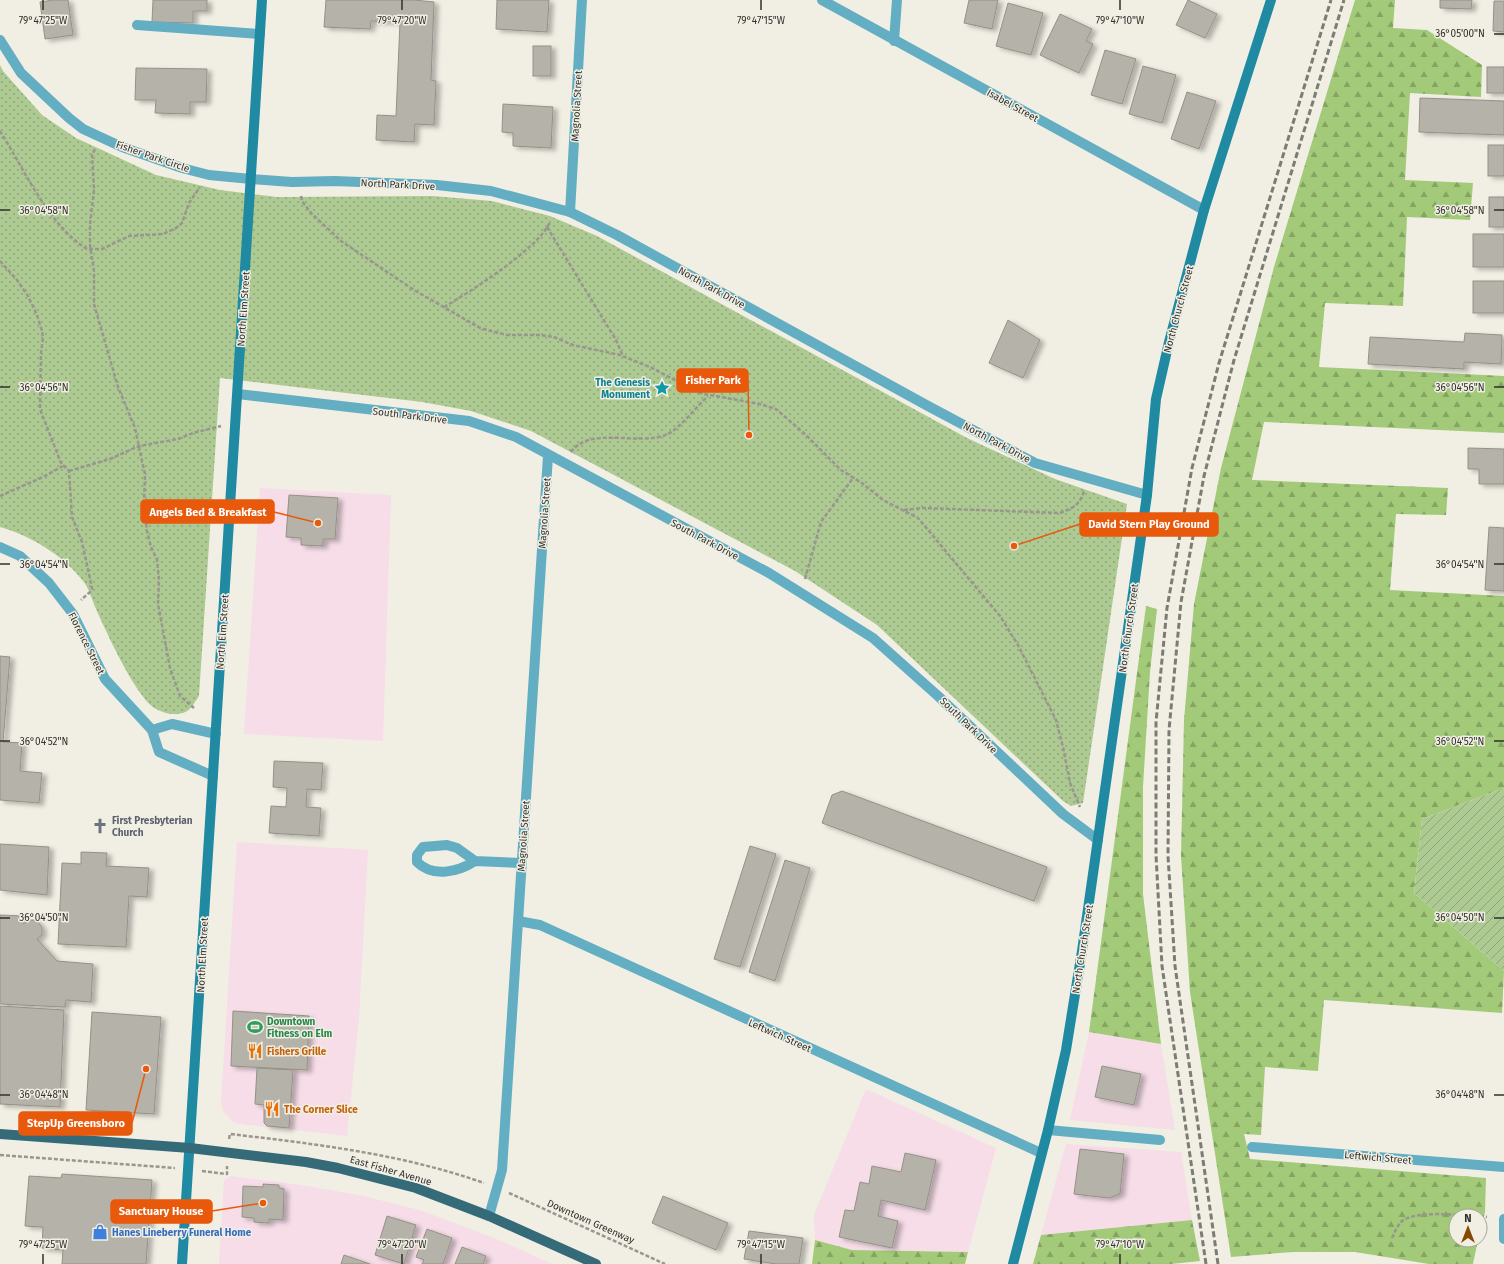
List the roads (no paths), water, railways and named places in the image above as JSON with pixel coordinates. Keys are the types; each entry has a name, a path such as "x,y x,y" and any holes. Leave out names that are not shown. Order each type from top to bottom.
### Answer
{"main road":[{"name":"East Fisher Avenue","path":"0,1134 190,1148 306,1162 338,1168 416,1188 489,1216 596,1264"}],"street":[{"name":"North Elm Street","path":"182,1264 262,0"},
{"name":"Magnolia Street","path":"570,212 582,0"},
{"name":"Isabel Street","path":"822,0 894,41 1204,210"},
{"path":"894,41 897,0"},
{"name":"North Church Street","path":"1013,1264 1048,1130 1066,1050 1098,840 1146,495 1156,399 1168,342 1204,210 1271,0"},
{"path":"137,25 260,34"},
{"name":"Fisher Park Circle","path":"0,40 21,72 69,118 83,128 122,147 209,175 251,179"},
{"name":"North Park Drive","path":"251,179 300,182 334,181 437,185 491,191 570,212 618,235 928,406 1035,462 1146,495"},
{"name":"South Park Drive","path":"238,394 469,422 516,437 548,456 769,573 873,638 938,696 1062,814 1098,840"},
{"name":"Magnolia Street","path":"489,1216 502,1170 548,456"},
{"name":"Florence Street","path":"0,547 20,556 49,583 69,609 105,679 152,730 159,752 213,776"},
{"path":"152,730 172,724 216,734"},
{"path":"475,861 458,848 447,845 423,847 417,855 417,862 423,868 432,871 449,872 464,868 475,861 522,863"},
{"name":"Leftwich Street","path":"518,921 540,925 1041,1153"},
{"path":"1048,1130 1160,1140"},
{"name":"Leftwich Street","path":"1252,1147 1504,1167"},
{"path":"1504,1219 1504,1239"}],"railway":[{"path":"1206,1264 1162,966 1156,855 1156,722 1167,608 1192,468 1219,363 1331,0"},
{"path":"1218,1264 1175,966 1168,856 1169,730 1181,602 1204,476 1234,360 1344,0"}],"place":[{"name":"The Genesis Monument","path":"662,388"},
{"name":"Fisher Park","path":"749,435"},
{"name":"Angels Bed & Breakfast","path":"318,523"},
{"name":"David Stern Play Ground","path":"1014,546"},
{"name":"First Presbyterian Church","path":"100,826"},
{"name":"Downtown Fitness on Elm","path":"255,1027"},
{"name":"Fishers Grille","path":"255,1051"},
{"name":"StepUp Greensboro","path":"146,1069"},
{"name":"The Corner Slice","path":"272,1109"},
{"name":"Sanctuary House","path":"263,1203"},
{"name":"Hanes Lineberry Funeral Home","path":"100,1232"}]}
